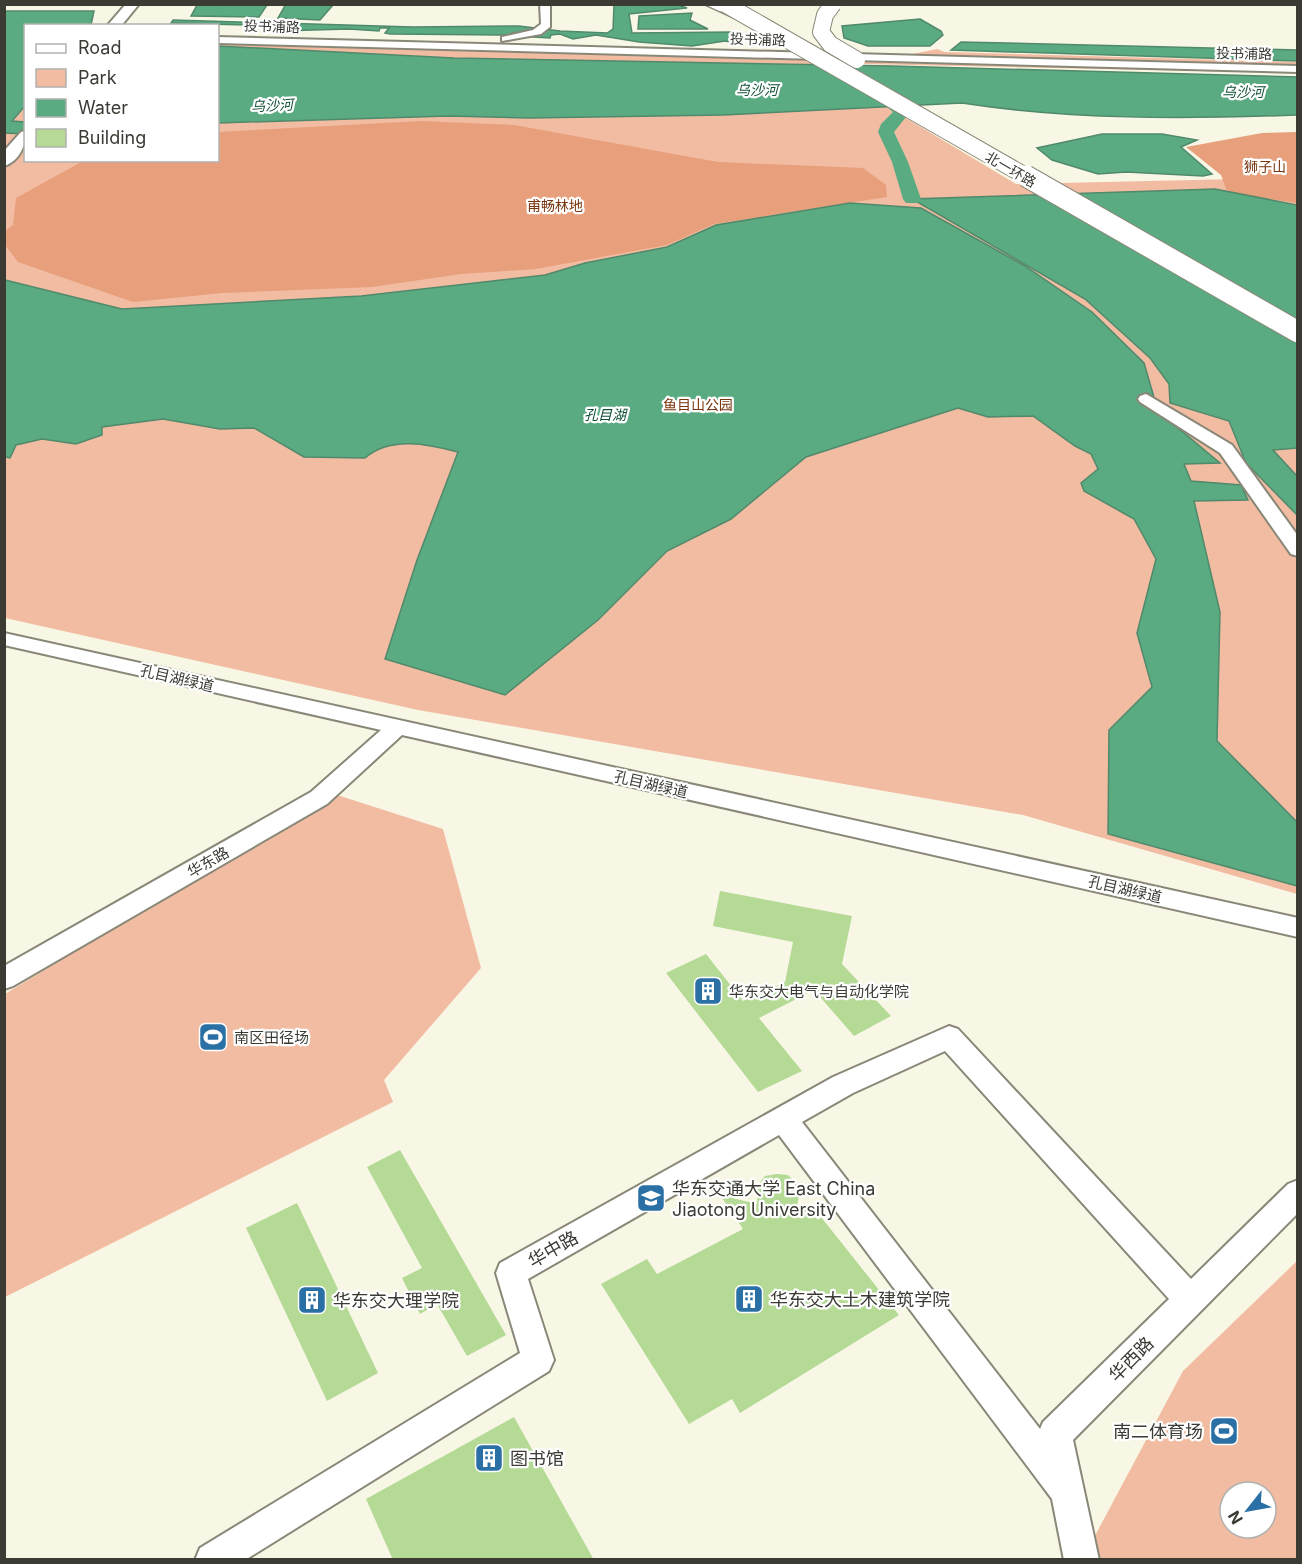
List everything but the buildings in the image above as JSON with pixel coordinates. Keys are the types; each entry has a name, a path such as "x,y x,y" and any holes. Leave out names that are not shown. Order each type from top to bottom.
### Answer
{"highway":[{"path":"711,4 754,13"},
{"name":"北一环路","path":"725,4 754,13 905,90 1298,313"},
{"path":"833,4 819,22 824,39 881,74"},
{"name":"北一环路","path":"754,13 1298,332"}],"main road":[{"path":"115,24 134,4"},
{"path":"123,24 141,4"},
{"path":"15,144 24,123"}],"street":[{"path":"492,47 489,43 537,32 546,25 545,4"},
{"name":"投书浦路","path":"219,40 1298,69"},
{"path":"1146,399 1226,449 1298,550"},
{"name":"孔目湖绿道","path":"4,639 1298,928"},
{"name":"华东路","path":"4,979 319,798 398,727"},
{"name":"华中路","path":"212,1560 538,1360 510,1273 843,1085 949,1037 1190,1300"},
{"path":"783,1119 1067,1492"},
{"name":"华西路","path":"1082,1560 1055,1434 1298,1192"}],"green space":[{"name":"鱼目山公园","path":"5,37 24,38 24,162 219,162 219,41 1297,69 1297,73 814,63 1016,184 1238,179 1297,183 1297,894 1023,815 418,710 5,618"},
{"path":"937,49 945,52 1297,62 1298,66 898,57"},
{"name":"甫畅林地","path":"420,121 514,125 718,162 863,168 886,185 887,197 714,224 667,245 536,269 461,274 372,287 222,293 133,302 18,262 5,245 5,231 13,225 16,198 81,162 219,162 219,132"},
{"name":"狮子山","path":"1297,132 1297,203 1231,193 1226,189 1221,175 1186,147 1262,133"},
{"name":"南区田径场","path":"334,794 443,829 481,968 384,1080 393,1102 5,1297 5,994"},
{"name":"南二体育场","path":"1297,1261 1297,1559 1082,1560 1183,1371"}],"water":[{"path":"197,4 267,5 259,17 191,16"},
{"path":"286,4 333,5 320,20 278,18"},
{"path":"675,4 687,8 629,14 632,33 732,32 741,44 725,41 692,46 639,42 596,35 573,39 560,34 551,35 550,38 385,33 389,28 380,28 379,31 349,29 278,31 288,26 171,23 173,20 413,27 519,26 607,33 613,29 614,5"},
{"path":"4,11 94,11 91,24 24,24 24,107 12,121 24,122 24,134 5,133"},
{"path":"692,13 690,20 708,29 638,29 639,16"},
{"path":"920,19 941,31 943,35 930,46 868,46 844,38 842,26"},
{"path":"961,42 1297,50 1297,61 951,50"},
{"name":"乌沙河","path":"219,46 454,58 892,66 1298,77 1297,115 1129,117 1045,113 962,103 723,115 528,118 448,116 219,123"},
{"path":"1102,134 1162,134 1197,140 1181,147 1212,174 1203,176 1126,172 1098,174 1052,160 1037,148"},
{"path":"1215,189 1297,205 1297,448 1273,450 1297,476 1297,515 1246,463 1229,421 1170,403 1169,384 1150,358 1085,299 912,199"},
{"name":"孔目湖","path":"850,203 921,208 1025,266 1092,312 1144,363 1158,411 1220,463 1184,464 1191,481 1241,485 1248,500 1194,501 1220,612 1217,741 1297,822 1297,886 1108,834 1109,730 1152,687 1137,633 1156,559 1134,519 1084,491 1081,483 1098,469 1091,454 1075,446 1033,416 988,417 958,408 806,457 731,519 667,551 598,620 505,695 385,659 417,560 458,452 434,446 398,444 375,451 365,458 304,457 254,428 220,429 163,419 102,427 102,435 76,444 42,439 16,445 10,458 5,457 5,280 122,309 361,296 545,275 585,263 667,247 716,225"}],"waterway":[{"path":"889,102 902,112 887,127 886,132 900,162 912,199"}],"place":[{"name":"华东交大电气与自动化学院","path":"708,991"},
{"name":"南区田径场","path":"213,1037"},
{"name":"华东交通大学 East China Jiaotong University","path":"651,1198"},
{"name":"华东交大土木建筑学院","path":"749,1299"},
{"name":"华东交大理学院","path":"312,1300"},
{"name":"南二体育场","path":"1224,1431"},
{"name":"图书馆","path":"489,1458"}]}
